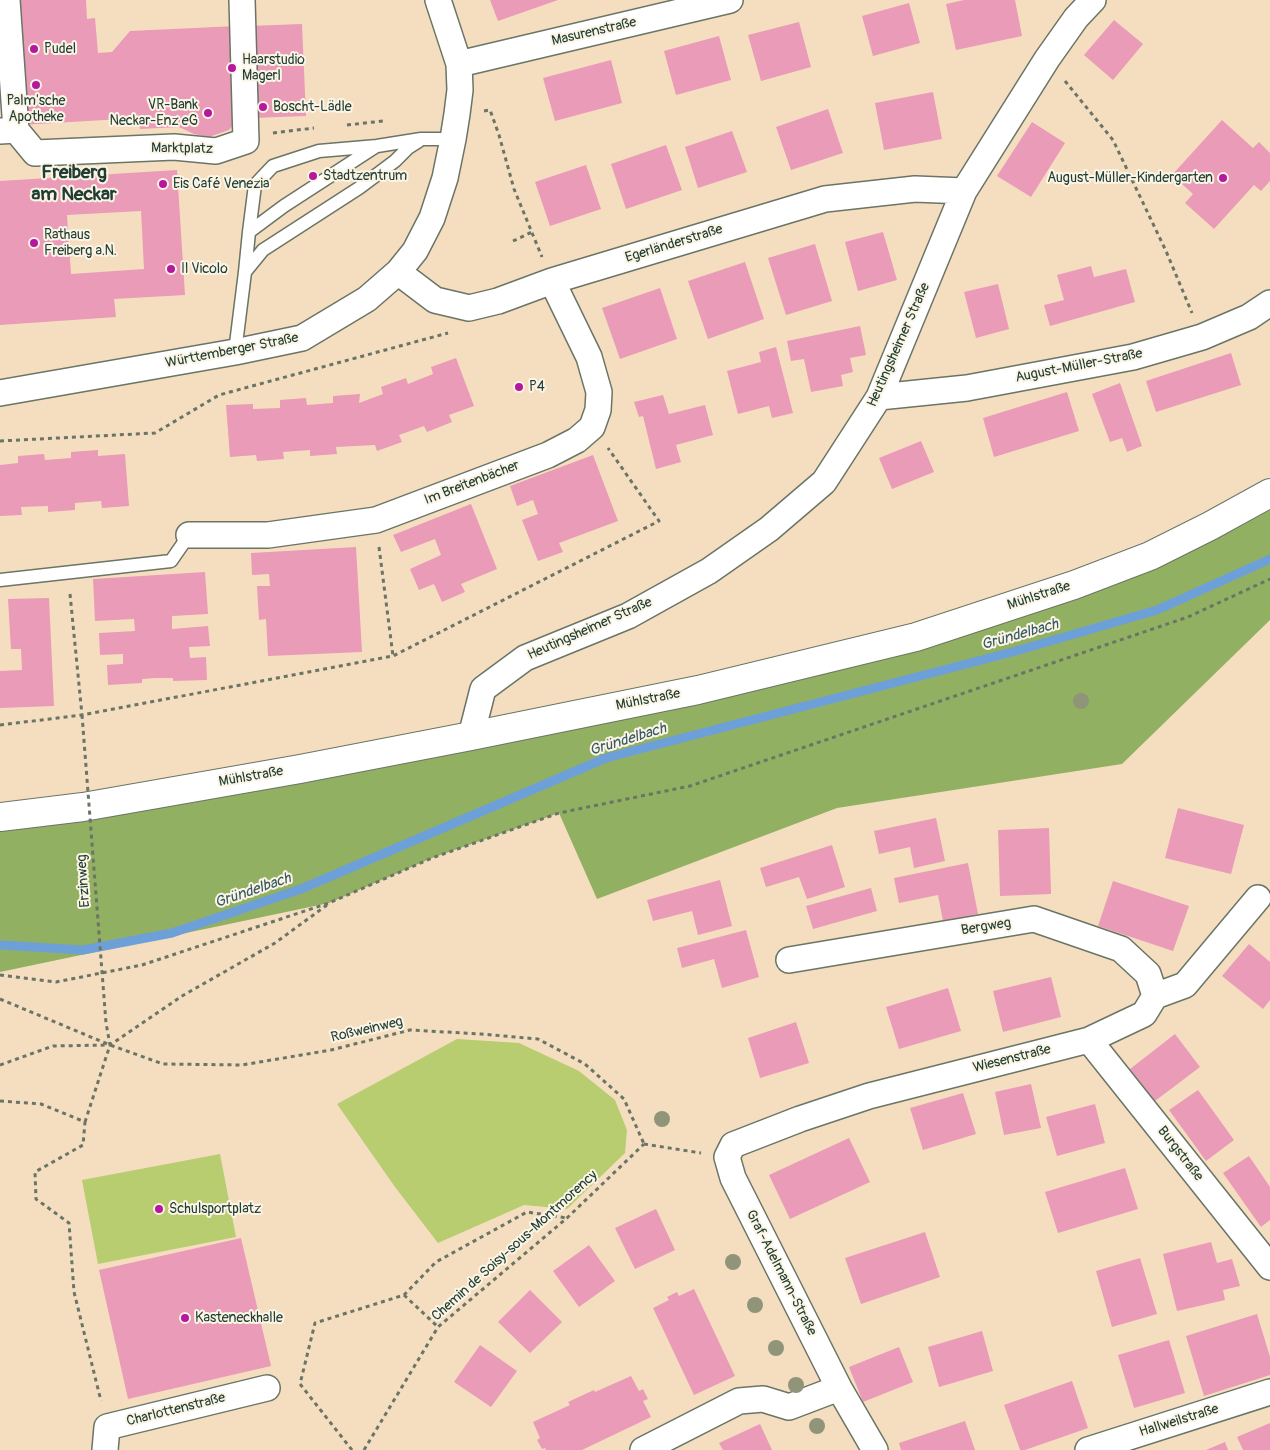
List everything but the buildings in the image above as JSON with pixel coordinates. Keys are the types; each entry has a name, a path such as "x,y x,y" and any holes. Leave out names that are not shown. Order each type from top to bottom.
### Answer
{"main road":[{"name":"Mühlstraße","path":"0,817 83,807 290,771 471,736 698,690 916,636 1074,585 1150,556 1270,493"}],"street":[{"name":"Marktplatz","path":"7,0 8,130 35,153 174,147 216,151 246,141 242,0"},
{"name":"Württemberger Straße","path":"0,393 235,352 302,338 367,299 398,272 415,251 432,218 445,178 457,114 460,90 459,64 438,0"},
{"name":"Masurenstraße","path":"459,64 730,0"},
{"name":"Heutingsheimer Straße","path":"471,736 483,689 525,658 628,616 709,571 769,529 824,482 879,397 964,191 1080,6"},
{"name":"Egerländerstraße","path":"398,272 435,300 469,308 498,301 552,281 825,199 915,189 964,191"},
{"path":"552,281 589,357 599,392 598,410 592,427"},
{"name":"August-Müller-Straße","path":"879,397 967,388 1133,357 1202,337 1249,317 1270,303"},
{"name":"Im Breitenbächer","path":"189,535 268,535 376,520 548,455 577,440 592,427"},
{"path":"1155,996 1185,986 1258,898"},
{"name":"Bergweg","path":"789,960 1034,919 1121,949 1148,974 1155,996"},
{"name":"Wiesenstraße","path":"727,1158 733,1145 800,1119 869,1096 1089,1040 1144,1014 1155,996"},
{"name":"Burgstraße","path":"1089,1040 1270,1267"},
{"name":"Graf-Adelmann-Straße","path":"727,1158 733,1178 839,1388 875,1450"},
{"name":"Charlottenstraße","path":"106,1438 267,1388"},
{"path":"643,1450 739,1401 763,1399 789,1407 839,1388"},
{"name":"Hallweilstraße","path":"1088,1450 1270,1392"}],"lane":[{"path":"235,352 255,185 273,166 319,151 377,146 421,139 453,139"},
{"path":"245,272 263,250 359,188 421,139"},
{"path":"249,232 284,206 377,146"},
{"path":"0,580 170,562 189,535"}],"path":[{"path":"1047,59 1113,140 1166,251 1202,337"},
{"path":"457,114 490,110 514,189 552,281"},
{"path":"513,241 532,232"},
{"path":"0,442 156,433 219,395 460,329 469,308"},
{"path":"0,725 82,715 393,656 659,521 592,427"},
{"path":"376,520 393,656"},
{"name":"Erzinweg","path":"68,572 82,715 106,1023 110,1045"},
{"path":"0,975 56,982 142,966 329,903 432,858 559,813 690,786 1188,617 1270,579"},
{"path":"0,1066 53,1046 110,1045 182,996 275,943 329,903"},
{"name":"Roßweinweg","path":"0,999 110,1045 163,1064 242,1065 331,1050 410,1030 538,1039 585,1064 624,1099 644,1144"},
{"path":"106,1438 74,1292 69,1223 36,1199 35,1172 83,1145 85,1122 110,1045"},
{"path":"0,1101 40,1104 85,1122"},
{"path":"644,1144 727,1158"},
{"name":"Chemin de Soisy-sous-Montmorency","path":"364,1450 438,1327 566,1218 644,1144"},
{"path":"352,1450 300,1384 315,1323 404,1295 436,1262 527,1212 566,1218"},
{"path":"404,1295 438,1327"}],"green space":[{"path":"1270,493 1270,620 1122,764 837,808 597,899 559,813 432,858 329,903 0,972 0,817 916,637"},
{"path":"457,1039 519,1043 579,1071 615,1100 627,1130 625,1153 567,1209 524,1205 438,1243 395,1187 337,1104"},
{"name":"Schulsportplatz","path":"220,1154 236,1237 98,1264 82,1180"}],"waterway":[{"name":"Gründelbach","path":"0,945 83,950 172,933 301,889 606,758 1016,651 1157,610 1270,559"}],"place":[{"name":"Pudel","path":"34,49"},
{"name":"Haarstudio Magerl","path":"232,68"},
{"name":"Palm'sche Apotheke","path":"36,85"},
{"name":"Boscht-Lädle","path":"263,107"},
{"name":"VR-Bank Neckar-Enz eG","path":"208,113"},
{"name":"Stadtzentrum","path":"313,176"},
{"name":"August-Müller-Kindergarten","path":"1223,178"},
{"name":"Eis Café Venezia","path":"163,184"},
{"name":"Rathaus Freiberg a.N.","path":"34,243"},
{"name":"Il Vicolo","path":"171,269"},
{"name":"P4","path":"519,387"},
{"name":"Schulsportplatz","path":"159,1209"},
{"name":"Kasteneckhalle","path":"185,1318"}],"district":[{"name":"Freiberg am Neckar","path":"74,184"}]}
